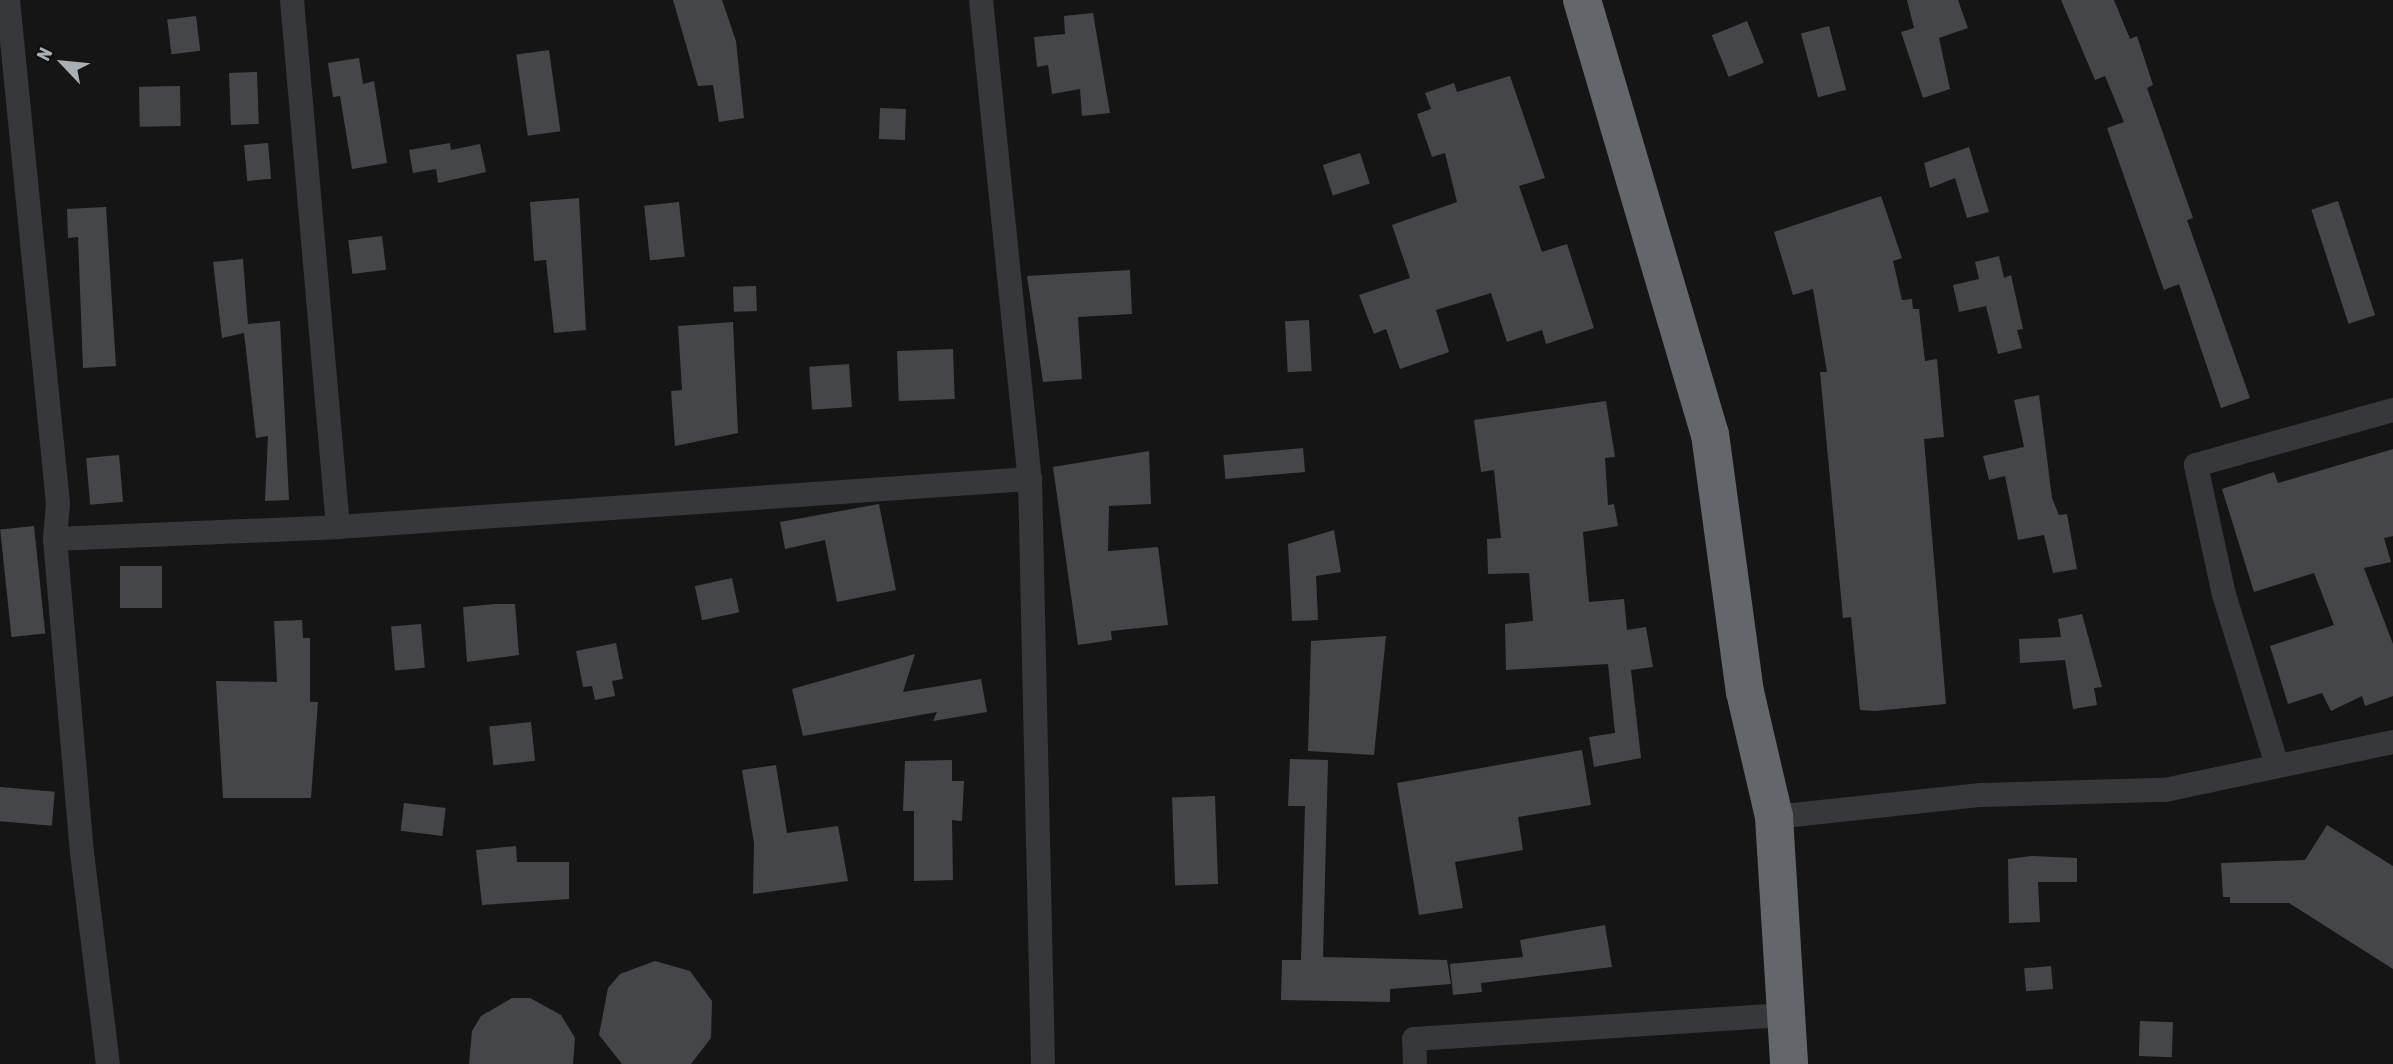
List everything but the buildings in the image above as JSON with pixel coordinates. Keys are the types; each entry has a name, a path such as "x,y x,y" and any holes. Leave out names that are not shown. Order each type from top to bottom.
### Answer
{"highway":[{"path":"1582,0 1710,434 1745,692 1774,817 1789,1015 1789,1064"}],"street":[{"path":"8,0 58,504 55,539 108,1064"},
{"path":"292,0 338,527"},
{"path":"981,0 1030,479 1043,1064"},
{"path":"2277,765 2224,595 2196,465 2393,410"},
{"path":"55,539 338,527 1030,479"},
{"path":"1774,817 1981,795 2165,790 2393,742"},
{"path":"1415,1064 1414,1039 1789,1015"}]}
